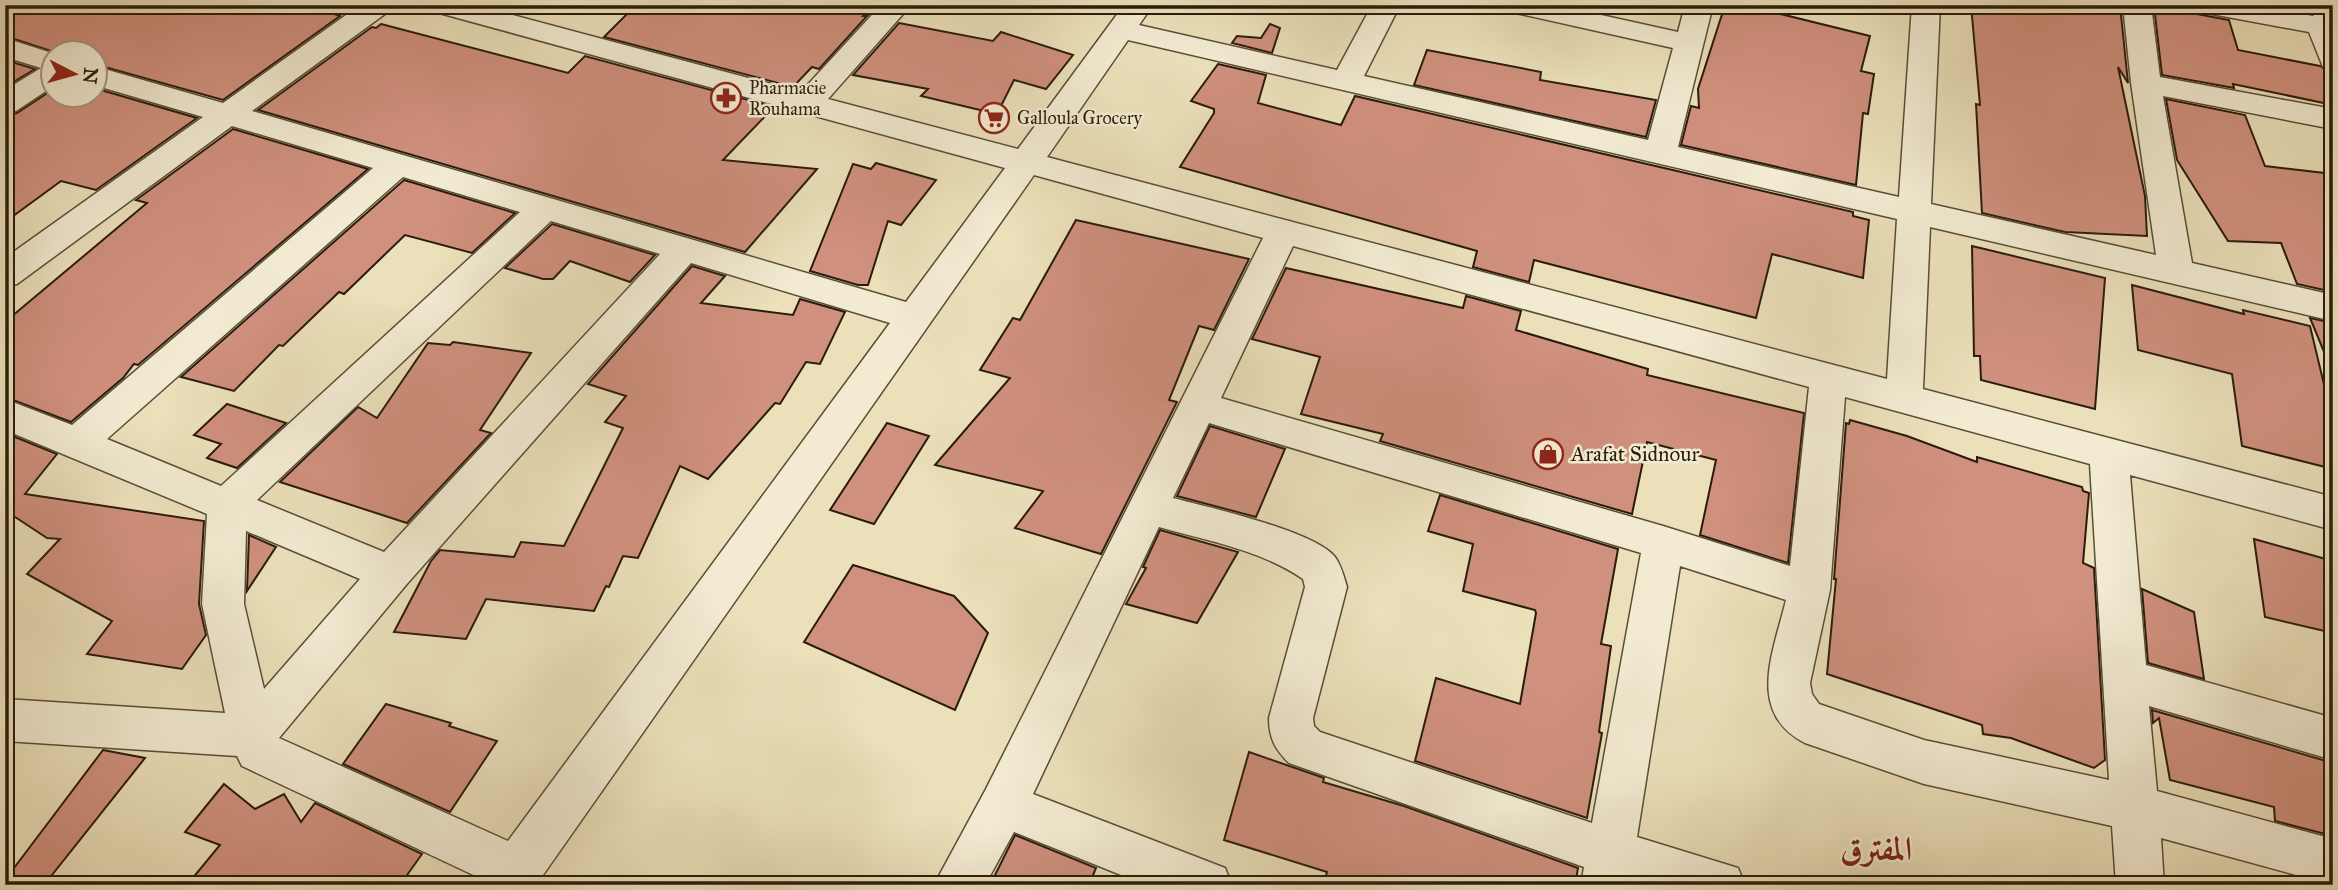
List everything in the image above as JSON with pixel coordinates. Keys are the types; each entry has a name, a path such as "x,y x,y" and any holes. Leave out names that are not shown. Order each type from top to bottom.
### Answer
{"street":[{"path":"5,275 379,5"},
{"path":"442,5 2333,514"},
{"path":"807,104 897,5"},
{"path":"1346,82 1386,5"},
{"path":"1517,5 1688,43"},
{"path":"1660,154 1699,5"},
{"path":"1905,399 1926,5"},
{"path":"2137,5 2146,83 2176,272"},
{"path":"2212,6 2327,17 2333,61"},
{"path":"546,207 227,503 223,604 252,737 258,751 511,877 1130,18 1346,82 2333,308"},
{"path":"5,47 38,58"},
{"path":"108,79 914,317"},
{"path":"5,104 38,83"},
{"path":"2146,83 2333,119"},
{"path":"76,443 398,164"},
{"path":"958,885 1003,804 1283,232"},
{"path":"252,737 391,573 684,249"},
{"path":"1828,379 1809,590 1788,683 1791,700 1802,719 1821,728 1924,762 2135,808 2333,863"},
{"path":"1196,405 1663,543 1809,590"},
{"path":"5,414 227,503 391,573"},
{"path":"2109,454 2140,885"},
{"path":"1147,508 1274,544 1307,559 1321,569 1326,587 1291,718 1292,735 1305,748 1608,869 1721,885"},
{"path":"1608,869 1663,543"},
{"path":"2126,679 2333,739"},
{"path":"5,720 252,737"},
{"path":"1003,804 1208,885"}],"building":[{"path":"5,5 309,5 340,16 223,100 108,68 108,38 38,38 38,47 5,36"},
{"path":"636,5 872,5 863,16 867,16 819,69 812,67 793,87 604,37"},
{"path":"1725,5 1744,5 1870,36 1861,71 1874,74 1868,114 1863,113 1856,185 1681,145 1691,106 1699,108 1698,89"},
{"path":"1971,5 2120,5 2128,83 2118,67 2145,196 2147,236 2065,232 1982,213 1976,104 1980,105"},
{"path":"2154,6 2229,20 2238,50 2320,66 2330,72 2333,105 2233,84 2234,88 2162,75"},
{"path":"899,23 993,41 1001,32 1073,55 1046,89 1014,80 997,114 921,96 928,89 853,75"},
{"path":"381,24 568,73 585,56 774,107 723,160 817,169 745,252 258,110 372,27 376,28"},
{"path":"1270,24 1280,28 1272,53 1232,43 1237,36 1261,38"},
{"path":"1427,50 1541,72 1540,80 1656,100 1646,137 1414,85"},
{"path":"5,60 35,69 5,87"},
{"path":"1218,64 1266,75 1258,103 1341,125 1355,96 1853,212 1853,216 1869,220 1863,278 1772,254 1756,318 1534,260 1529,282 1473,267 1477,251 1180,167 1214,113 1214,109 1191,101"},
{"path":"108,92 197,118 96,190 61,181 5,222 5,116 17,113 38,99 38,108 108,108"},
{"path":"2166,99 2245,115 2265,166 2333,174 2333,292 2297,284 2281,243 2228,241 2177,160"},
{"path":"233,129 368,169 138,365 134,364 123,378 71,422 5,397 5,322 147,203 136,200"},
{"path":"876,163 936,180 901,225 888,221 868,285 858,285 810,271 853,164 871,169"},
{"path":"404,180 515,213 472,253 405,235 344,294 339,292 283,346 279,345 234,391 181,377"},
{"path":"1076,220 1249,259 1214,330 1199,326 1169,400 1177,402 1101,554 1015,528 1043,491 935,465 1010,378 980,370 1013,318 1020,320"},
{"path":"552,224 655,255 630,282 570,261 553,279 543,279 505,268"},
{"path":"1972,246 2105,278 2095,409 1981,380 1980,356 1974,356"},
{"path":"692,266 725,276 701,303 793,315 800,299 845,312 820,364 806,362 780,404 775,403 708,479 680,466 638,558 623,556 594,611 486,599 466,639 394,632 431,561 440,550 514,557 521,542 564,546 623,428 605,422 626,396 588,384"},
{"path":"1286,268 1463,308 1466,296 1521,311 1516,330 1648,369 1647,375 1804,413 1788,563 1700,535 1716,460 1647,442 1632,514 1380,441 1383,434 1301,414 1320,357 1252,339"},
{"path":"2132,285 2244,314 2243,310 2310,326 2333,422 2333,469 2242,446 2232,374 2138,350"},
{"path":"2310,318 2333,323 2333,369 2331,369"},
{"path":"453,342 531,353 480,430 491,433 407,523 280,482 358,407 377,418 428,343 450,345"},
{"path":"227,404 286,423 237,468 207,458 221,444 194,435"},
{"path":"1850,420 1907,436 1977,462 1977,457 2082,487 2083,491 2089,493 2083,563 2094,568 2105,760 2094,768 2011,738 1983,734 1982,725 1827,674 1846,423 1849,424"},
{"path":"887,423 929,436 874,524 830,510"},
{"path":"1210,426 1285,449 1256,517 1177,496"},
{"path":"5,433 57,454 25,494 204,521 199,604 206,635 182,669 87,654 112,621 27,574 60,539 47,538 9,513 5,518"},
{"path":"1440,495 1618,549 1601,644 1611,646 1599,732 1602,733 1587,818 1415,761 1436,678 1520,704 1536,613 1535,610 1463,591 1473,544 1428,531"},
{"path":"1160,530 1238,552 1197,623 1126,604 1146,568 1143,567"},
{"path":"249,535 276,547 247,591"},
{"path":"2254,539 2333,561 2333,633 2265,617"},
{"path":"853,565 954,596 988,633 955,710 804,642"},
{"path":"2142,589 2194,612 2204,679 2148,663"},
{"path":"386,704 451,723 449,726 497,741 450,812 343,764"},
{"path":"2152,710 2333,763 2333,836 2275,821 2274,807 2170,780 2159,718 2153,723"},
{"path":"103,750 145,758 44,885 5,885 5,880"},
{"path":"1249,752 1324,778 1323,782 1404,806 1578,868 1575,885 1346,885 1325,879 1327,872 1224,840"},
{"path":"224,784 255,809 284,794 301,822 315,803 422,854 400,885 187,885 220,845 185,832"},
{"path":"1015,835 1096,868 1089,885 990,885"}],"place":[{"name":"Pharmacie Rouhama","path":"726,98"},
{"name":"Galloula Grocery","path":"994,118"},
{"name":"Arafat Sidnour","path":"1548,454"}],"district":[{"name":"المفترق","path":"1876,848"}]}
